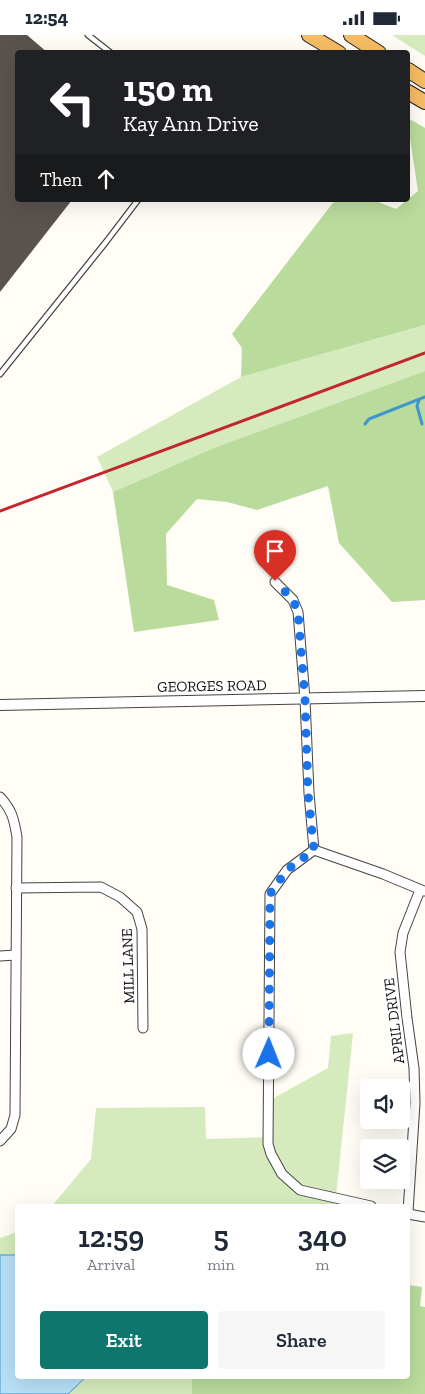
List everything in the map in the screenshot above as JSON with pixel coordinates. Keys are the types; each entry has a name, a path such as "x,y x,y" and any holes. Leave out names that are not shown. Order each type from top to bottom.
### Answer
{"highway":[{"path":"309,35 334,50"},
{"path":"351,35 374,50"},
{"path":"410,71 425,81"},
{"path":"410,92 425,101"}],"street":[{"path":"275,581 293,600 298,612 305,699 308,793 314,850"},
{"name":"GEORGES ROAD","path":"0,705 425,696"},
{"path":"0,797 8,805 14,817 17,837 15,1115 11,1129 0,1141"},
{"path":"314,850 383,874 423,891"},
{"path":"314,850 287,870 270,894 268,1144 282,1174 300,1190 362,1204"},
{"name":"MILL LANE","path":"16,888 101,887 120,897 137,912 142,929 143,1028"},
{"name":"APRIL DRIVE","path":"409,1204 415,1103 414,1077 400,952 403,933 423,891"},
{"path":"0,956 16,955"},
{"path":"410,1213 425,1217"}],"lane":[{"path":"88,35 107,50"},
{"path":"0,374 136,202"}],"green space":[{"path":"392,35 425,35 425,56"},
{"path":"410,119 425,128 425,325 241,377 242,348 232,334 332,204 334,202 378,202 396,209 405,202 410,202 410,198 418,191 410,138"},
{"path":"425,325 425,371 216,447 113,492 97,457 241,377"},
{"path":"425,371 425,600 392,602 339,543 328,486 257,510 227,502 197,499 166,534 167,585 214,600 219,620 134,632 113,492 216,447"},
{"path":"353,1033 335,1204 54,1204 91,1159 96,1108 205,1107 206,1139 270,1137 270,1100 328,1068 331,1036"},
{"path":"15,1233 15,1255 0,1255 0,1238"},
{"path":"410,1285 422,1287 420,1306 425,1307 425,1394 192,1394 192,1379 410,1379"},
{"path":"84,1379 192,1379 192,1394 68,1394"}],"water":[{"path":"0,1255 15,1255 15,1379 84,1379 68,1394 0,1394"}],"building":[{"path":"0,35 27,35 44,50 15,50 15,202 70,202 0,292"}],"waterway":[{"path":"365,424 369,419 425,397"},
{"path":"419,400 417,406 422,424"}],"railway":[{"path":"0,511 425,353"}],"route":[{"path":"269,1054 270,894 287,870 314,850 308,793 305,699 298,612 293,600 275,581"}]}
